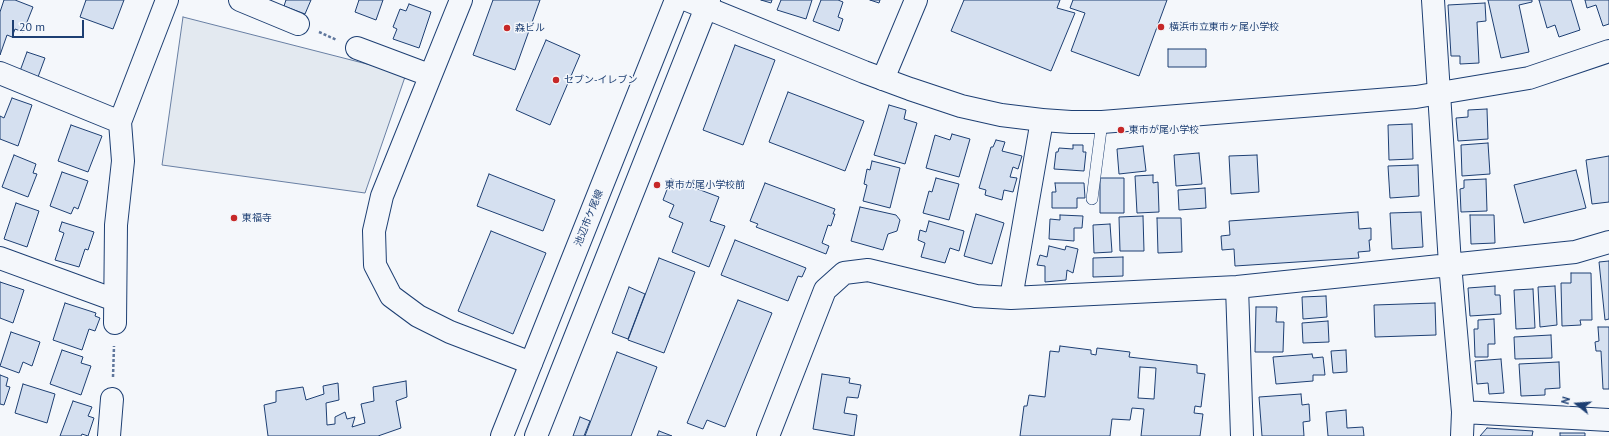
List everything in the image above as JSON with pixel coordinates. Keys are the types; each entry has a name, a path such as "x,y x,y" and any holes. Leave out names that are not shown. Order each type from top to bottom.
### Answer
{"street":[{"path":"115,323 116,225 123,161 120,122 167,0"},
{"path":"240,0 298,24"},
{"path":"461,0 429,75 382,196 374,231 375,265 391,296 418,316 450,332 531,363"},
{"name":"池辺市ケ尾線","path":"502,436 676,0"},
{"path":"883,79 916,0"},
{"path":"1433,0 1450,264 1463,412 1462,436"},
{"path":"536,436 701,3 883,79 961,106 1001,115 1042,120 1102,122 1416,97 1529,78 1609,51"},
{"path":"357,48 429,75"},
{"path":"0,74 120,122"},
{"path":"1011,298 1042,120"},
{"path":"768,436 825,290 844,273 868,270 976,296 1011,298 1237,287 1575,252 1609,242"},
{"path":"0,258 115,300"},
{"path":"1237,287 1242,436"},
{"path":"109,436 112,399"},
{"path":"1463,412 1609,420"}],"lane":[{"path":"1092,199 1102,122"}],"path":[{"path":"298,24 357,48"},
{"path":"112,399 115,323"}],"shaded area":[{"path":"183,17 406,74 365,193 162,165"}],"building":[{"path":"4,0 15,0 33,7 23,32 15,29 12,37 7,35 0,55 0,12"},
{"path":"86,0 124,0 113,29 80,17"},
{"path":"286,0 311,0 305,14 284,6"},
{"path":"359,0 383,0 376,20 355,12"},
{"name":"森ビル","path":"493,0 540,0 515,70 473,55"},
{"path":"761,0 772,0 771,3"},
{"path":"781,0 812,0 806,19 777,10"},
{"path":"821,0 838,0 843,2 838,17 843,19 839,31 813,21"},
{"path":"870,0 880,0 879,3"},
{"path":"964,0 1060,0 1057,8 1075,13 1051,71 951,31"},
{"path":"1073,0 1167,0 1139,76 1071,51 1085,13 1070,8"},
{"path":"1488,0 1532,0 1532,2 1519,5 1529,52 1501,58"},
{"path":"1539,0 1571,0 1580,30 1559,37 1555,25 1547,28"},
{"path":"1585,0 1609,0 1609,24 1603,26 1596,5 1587,8"},
{"path":"1485,3 1486,21 1477,22 1479,63 1460,64 1460,56 1451,56 1448,5"},
{"path":"409,4 431,12 419,48 393,39 397,29 393,27 400,9 406,11"},
{"path":"546,40 580,55 550,125 516,110"},
{"path":"735,45 775,60 743,145 703,130"},
{"path":"1168,49 1206,49 1206,67 1168,67"},
{"path":"27,52 45,58 38,77 20,71"},
{"path":"788,92 864,121 845,171 769,142"},
{"path":"12,98 32,105 18,146 0,139 0,116 4,118"},
{"path":"889,105 906,110 904,119 917,123 905,164 874,155"},
{"path":"1487,109 1488,139 1458,141 1456,118 1468,117 1468,110"},
{"path":"1412,124 1413,159 1389,160 1388,125"},
{"path":"71,125 102,136 88,172 58,161"},
{"path":"952,134 970,139 959,177 926,168 935,135 950,140"},
{"path":"996,140 1005,142 1002,151 1022,156 1018,169 1013,167 1010,177 1017,178 1013,192 1004,190 1002,200 985,195 986,190 979,188 991,147 993,147"},
{"path":"1488,143 1490,174 1462,176 1461,145"},
{"path":"1073,145 1083,145 1083,152 1086,152 1084,171 1054,169 1056,152 1058,152 1059,148 1073,149"},
{"path":"1143,146 1146,171 1119,174 1117,149"},
{"path":"1199,153 1202,184 1176,186 1174,155"},
{"path":"14,155 36,164 33,173 37,174 28,197 2,187"},
{"path":"1257,155 1259,192 1231,194 1229,156"},
{"path":"1609,156 1609,202 1592,204 1586,160"},
{"path":"872,161 900,168 890,208 863,201 867,185 864,184 867,169 870,170"},
{"path":"1418,165 1419,196 1390,198 1388,166"},
{"path":"1576,170 1586,208 1524,223 1514,185"},
{"path":"62,172 88,181 78,209 74,207 71,214 50,206"},
{"path":"489,174 555,200 543,231 477,206"},
{"path":"1153,175 1153,183 1158,182 1159,212 1137,213 1135,176"},
{"path":"936,178 959,184 949,220 923,213 929,191 932,192"},
{"path":"1100,178 1124,178 1124,213 1100,213"},
{"path":"671,179 719,197 710,221 725,226 709,267 672,252 683,223 669,217 674,205 663,200"},
{"path":"1486,179 1487,211 1461,212 1460,189 1464,188 1464,180"},
{"path":"765,183 835,209 831,226 828,225 822,243 829,246 826,254 756,227 758,224 750,221"},
{"path":"1055,183 1084,183 1085,198 1077,198 1077,208 1052,208 1052,192 1056,192"},
{"path":"1205,188 1206,208 1179,210 1178,190"},
{"path":"16,203 39,211 27,247 4,239"},
{"path":"860,207 896,215 900,220 897,231 888,234 883,250 851,241"},
{"path":"1358,212 1359,229 1371,228 1371,240 1369,240 1370,251 1358,252 1359,258 1235,266 1234,249 1222,250 1221,236 1230,235 1229,221"},
{"path":"1421,212 1423,247 1392,249 1390,213"},
{"path":"976,214 1004,223 992,264 964,256"},
{"path":"1060,215 1083,216 1082,228 1074,228 1074,241 1049,239 1050,219 1060,220"},
{"path":"1470,215 1494,215 1495,243 1471,244"},
{"path":"1143,216 1144,251 1120,251 1119,217"},
{"path":"1157,218 1181,218 1182,252 1158,253"},
{"path":"929,221 964,231 959,251 950,248 945,263 921,257 925,243 918,240 920,230 926,232"},
{"path":"62,222 94,232 88,250 85,249 79,267 55,260 64,233 59,231"},
{"path":"1110,224 1112,252 1094,253 1093,225"},
{"path":"491,231 546,253 513,334 458,311"},
{"path":"735,240 806,268 802,277 798,276 788,301 721,275"},
{"path":"1049,246 1065,250 1066,246 1078,249 1073,273 1067,270 1066,280 1045,282 1045,266 1037,265 1040,255 1047,257"},
{"path":"1123,257 1123,276 1093,277 1093,258"},
{"path":"659,258 695,272 664,353 628,340"},
{"path":"1609,261 1609,319 1605,320 1599,262"},
{"path":"1571,273 1591,273 1592,320 1580,320 1581,325 1562,326 1561,283 1571,283"},
{"path":"0,282 24,290 13,323 0,318"},
{"path":"1495,286 1495,295 1500,295 1501,314 1470,316 1468,288"},
{"path":"1555,286 1557,325 1540,327 1538,287"},
{"path":"629,287 645,294 628,339 612,333"},
{"path":"1533,289 1535,328 1516,329 1514,290"},
{"path":"1326,296 1327,317 1303,319 1302,297"},
{"path":"738,300 772,313 725,427 707,420 703,429 687,423"},
{"path":"65,303 96,313 95,316 100,318 95,331 89,329 82,350 53,340"},
{"path":"1435,303 1436,335 1375,337 1374,305"},
{"path":"1256,307 1277,307 1276,322 1284,322 1283,352 1255,352"},
{"path":"1494,319 1495,344 1488,344 1488,357 1475,357 1474,329 1478,329 1478,320"},
{"path":"1328,321 1329,342 1303,343 1302,323"},
{"path":"1598,327 1609,327 1609,389 1603,389 1601,351 1596,351 1595,342 1599,341"},
{"path":"11,332 40,342 32,366 23,362 19,373 0,366"},
{"path":"1551,335 1552,358 1515,359 1514,337"},
{"path":"1060,346 1091,350 1091,354 1096,355 1097,348 1130,352 1129,357 1197,365 1197,373 1205,374 1201,407 1195,406 1194,413 1203,414 1200,436 1141,436 1144,409 1132,408 1130,420 1112,419 1110,436 1020,436 1024,406 1027,406 1029,395 1045,397 1050,351 1059,352","holes":["1140,367 1156,368 1154,399 1138,398"]},
{"path":"62,350 83,357 81,363 91,366 81,395 50,384"},
{"path":"1346,350 1347,372 1333,373 1331,351"},
{"path":"617,352 657,367 631,436 585,436"},
{"path":"1312,354 1313,358 1323,357 1325,375 1313,375 1313,381 1276,384 1273,357"},
{"path":"1501,359 1504,393 1489,394 1488,383 1477,384 1475,361"},
{"path":"1559,362 1560,388 1545,389 1545,395 1521,396 1519,364"},
{"path":"822,374 850,378 849,383 861,385 858,398 847,397 844,413 857,415 854,436 813,429"},
{"path":"0,375 8,378 6,386 10,387 4,405 0,404"},
{"path":"406,381 407,397 396,401 401,428 378,436 268,436 264,405 276,402 276,391 303,387 306,400 324,394 323,386 338,383 339,400 326,403 327,425 335,424 335,417 345,412 347,419 355,417 352,427 365,423 361,404 374,401 373,387"},
{"path":"23,384 55,394 47,423 15,413"},
{"path":"1301,394 1302,405 1309,404 1310,421 1303,422 1304,436 1262,436 1259,397"},
{"path":"73,401 92,407 88,416 94,418 88,436 82,434 81,436 60,436"},
{"path":"1346,410 1347,428 1363,427 1364,436 1328,436 1326,412"},
{"path":"580,417 590,421 584,436 573,436"},
{"path":"1487,428 1533,431 1532,436 1480,436"},
{"path":"659,431 672,436 657,436"},
{"path":"1560,433 1585,433 1585,436 1560,436"}],"place":[{"name":"横浜市立東市ヶ尾小学校","path":"1161,27"},
{"name":"森ビル","path":"507,28"},
{"name":"セブン-イレブン","path":"556,80"},
{"name":"東市が尾小学校","path":"1121,130"},
{"name":"東市が尾小学校前","path":"657,185"},
{"name":"東福寺","path":"234,218"}]}
